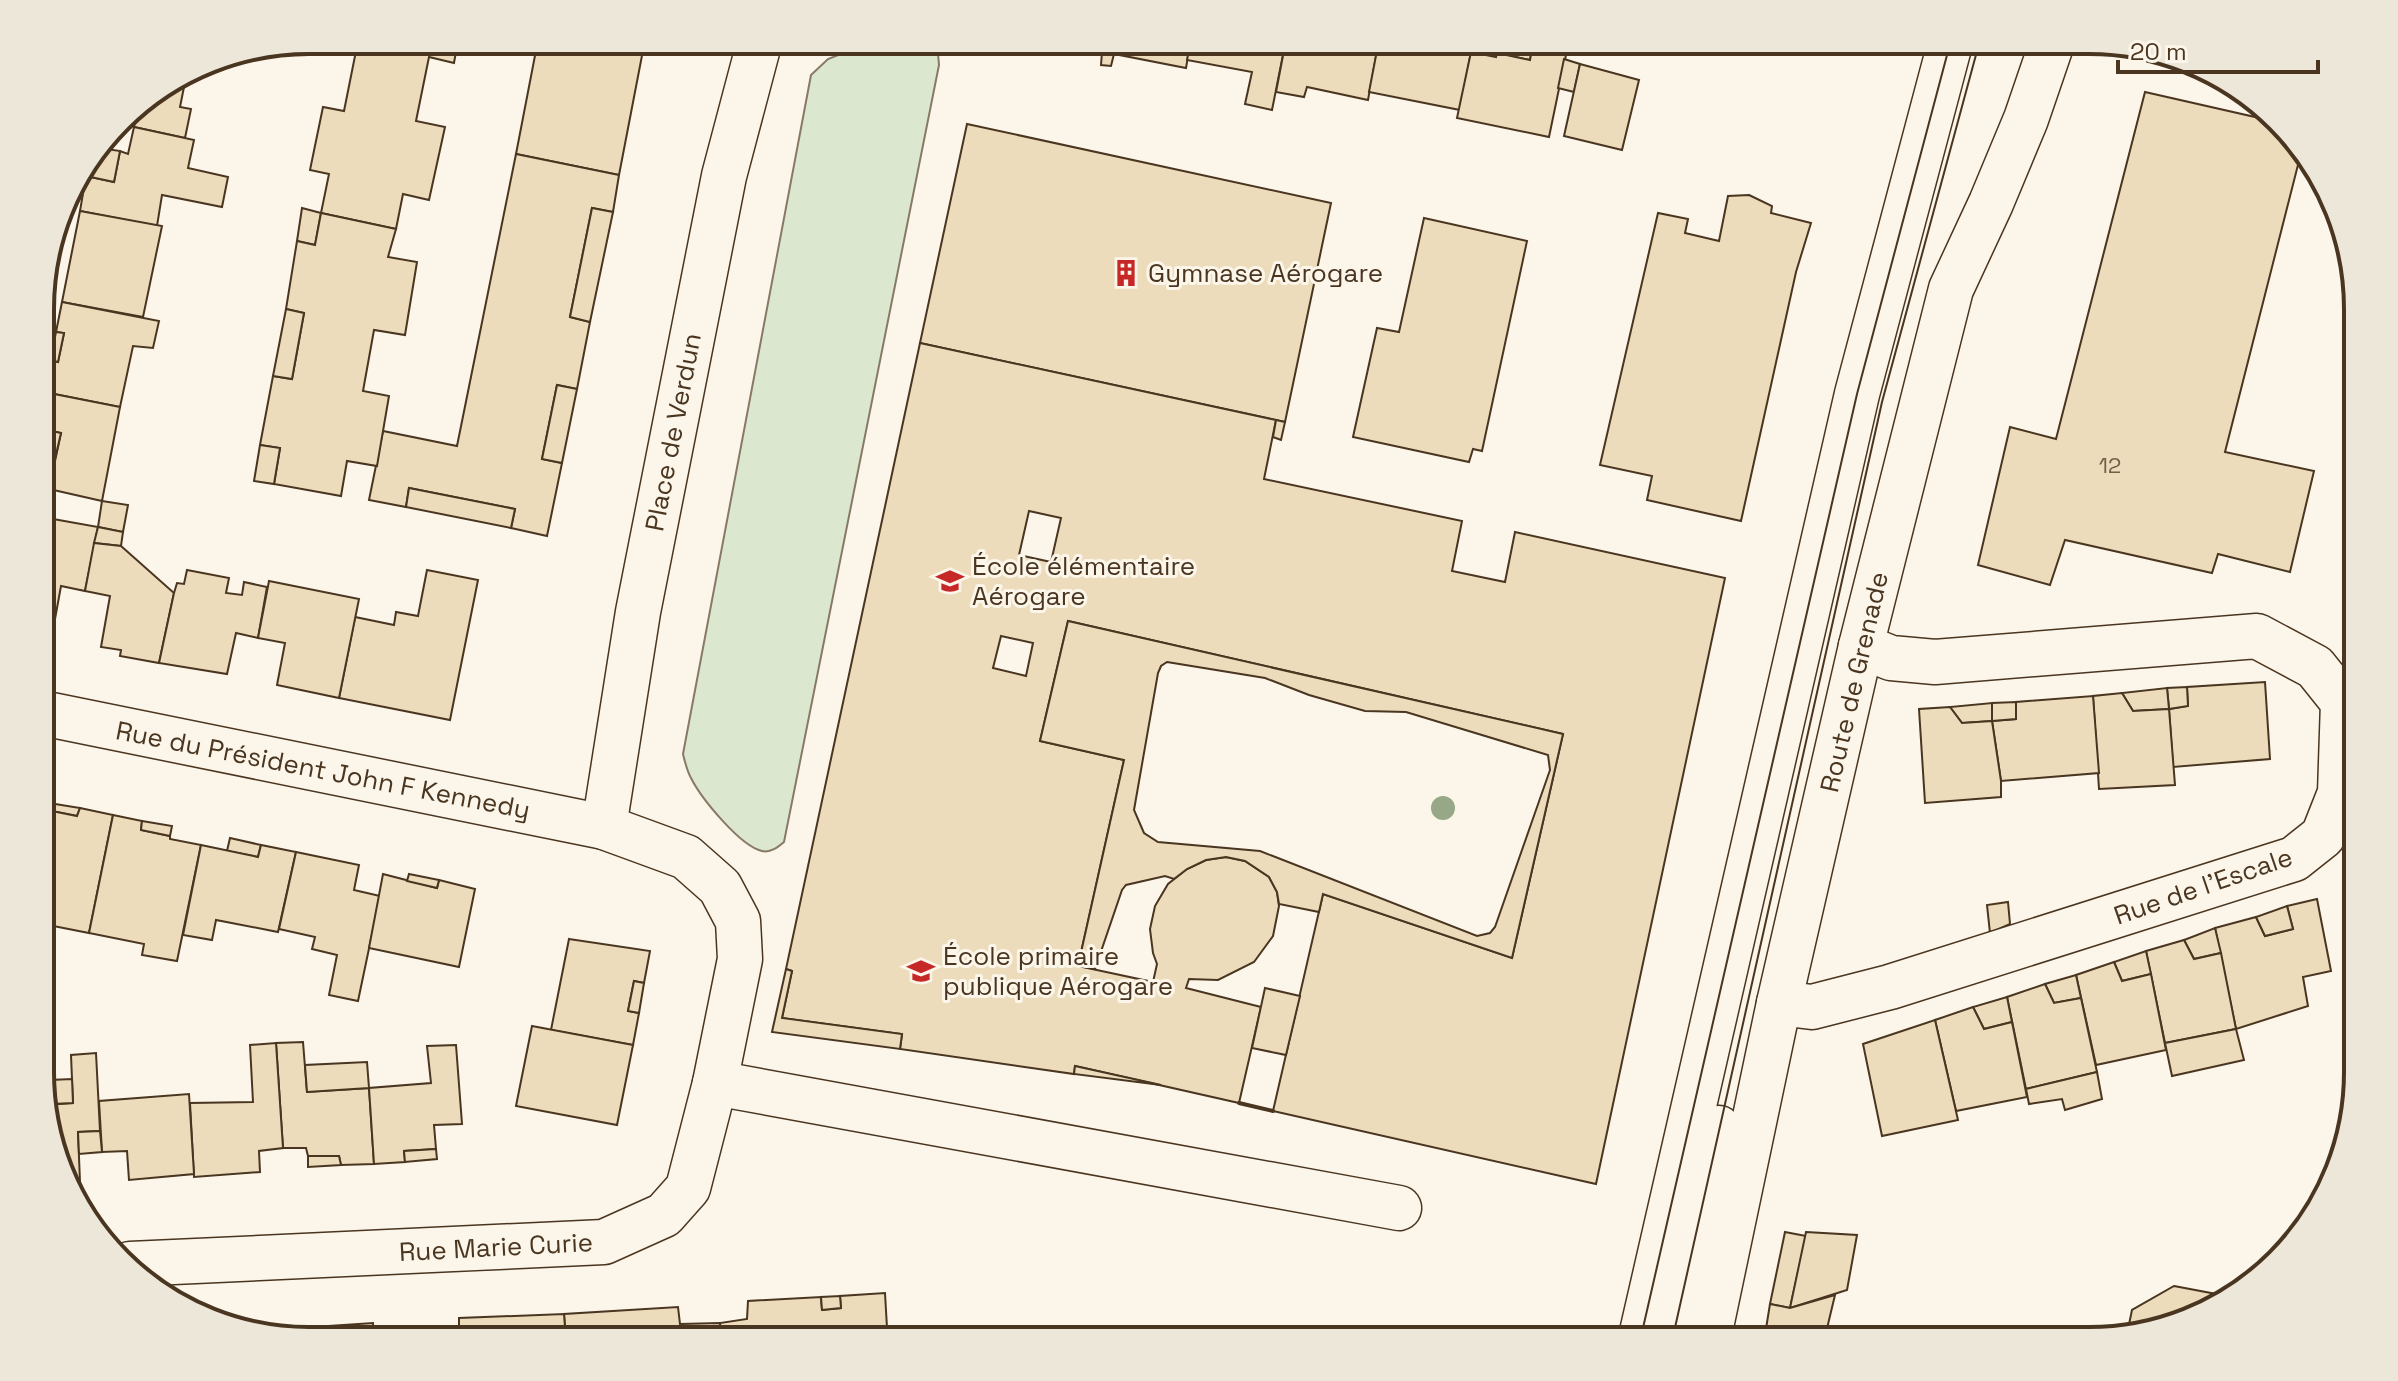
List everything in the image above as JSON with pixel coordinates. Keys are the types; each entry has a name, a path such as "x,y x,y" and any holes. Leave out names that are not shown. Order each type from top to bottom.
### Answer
{"street":[{"name":"Place de Verdun","path":"604,827 631,646 650,549 724,176 756,54"},
{"path":"1643,1326 1857,394 1947,54"},
{"path":"1675,1326 1882,402 1976,54"},
{"name":"Route de Grenade","path":"1711,1326 1779,1003 1861,646 1951,289 2021,133 2048,54"},
{"name":"Rue de l'Escale","path":"1779,1003 1812,1007 1890,987 2294,859 2323,836 2340,793 2343,702 2315,667 2257,636 1935,662 1891,658 1861,646"},
{"name":"Rue du Président John F Kennedy","path":"54,715 604,827"},
{"name":"Rue Marie Curie","path":"142,1263 604,1242 664,1215 688,1188 715,1083 740,959 738,921 720,887 686,857 604,827"},
{"path":"715,1083 1399,1208"}],"green space":[{"path":"841,54 938,54 939,65 784,842 777,848 762,851 743,840 712,809 691,778 683,754 811,75 828,59"}],"building":[{"path":"355,54 456,54 454,63 429,57 416,121 445,127 429,200 403,194 396,229 321,213 329,174 310,170 323,107 344,111"},
{"path":"535,54 642,54 619,175 516,154"},
{"path":"1102,54 1114,54 1111,66 1101,65"},
{"path":"1114,54 1188,54 1186,68"},
{"path":"1188,54 1283,54 1272,110 1245,104 1252,72 1187,60"},
{"path":"1283,54 1376,54 1368,100 1307,87 1304,97 1276,92"},
{"path":"1376,54 1471,54 1460,110 1369,92"},
{"path":"1471,54 1496,57 1502,54 1530,60 1531,54 1566,55 1549,137 1457,118"},
{"path":"1502,54 1531,54 1530,60"},
{"path":"1564,59 1580,64 1574,92 1558,88"},
{"path":"1580,64 1639,80 1622,150 1564,136"},
{"path":"184,86 180,107 191,109 185,138 134,127 141,117"},
{"path":"2145,92 2256,117 2298,164 2225,452 2314,471 2290,572 2218,554 2212,573 2065,540 2050,585 1978,565 2010,427 2056,439"},
{"name":"Gymnase Aérogare","path":"967,124 1331,203 1285,422 920,343"},
{"path":"134,127 194,140 188,168 228,177 222,207 162,195 157,226 80,211 84,190 91,177 114,182 120,151 128,154"},
{"path":"110,150 120,151 114,182 91,177"},
{"path":"516,154 619,175 613,212 592,208 570,317 590,322 577,389 557,385 542,459 562,463 547,536 511,528 515,509 409,488 406,507 369,500 383,431 457,446"},
{"path":"1749,195 1772,206 1771,213 1811,223 1796,272 1741,521 1647,500 1652,476 1600,465 1658,213 1688,219 1685,233 1719,241 1728,196"},
{"path":"302,208 321,213 315,245 297,241"},
{"path":"592,208 613,212 590,322 570,317"},
{"path":"80,211 162,226 143,317 62,302"},
{"path":"321,213 396,229 388,257 417,262 405,335 374,330 363,391 389,396 377,466 347,461 341,496 274,484 280,448 260,445 273,376 292,379 304,313 286,309 297,241 315,245"},
{"path":"1424,218 1527,241 1482,451 1473,449 1469,462 1353,437 1377,328 1399,332"},
{"path":"62,302 159,321 153,348 133,346 120,407 54,394 54,361 58,362 64,333 56,332"},
{"path":"286,309 304,313 292,379 273,376"},
{"path":"56,332 64,333 58,362 54,361"},
{"path":"920,343 1276,420 1264,479 1462,521 1452,571 1505,582 1515,532 1725,578 1596,1184 1273,1111 1323,894 1512,958 1563,734 1068,621 1040,741 1124,760 1078,966 1153,982 1157,964 1150,929 1155,906 1168,884 1187,869 1206,860 1226,857 1245,861 1269,877 1277,892 1279,906 1273,936 1254,962 1218,980 1189,979 1186,988 1261,1007 1239,1103 1075,1066 1074,1074 900,1049 902,1034 782,1018 792,971 786,969","holes":["1029,511 1061,518 1051,562 1019,555","1001,636 1033,643 1026,676 993,668"]},
{"path":"557,385 577,389 562,463 542,459"},
{"path":"54,394 120,407 102,501 54,490 54,466 61,433 54,432"},
{"path":"1276,420 1285,422 1281,440 1273,437"},
{"path":"54,432 61,433 54,463"},
{"path":"260,445 280,448 274,484 254,481"},
{"path":"409,488 515,509 511,528 406,507"},
{"path":"102,501 128,505 123,532 98,527"},
{"path":"54,519 98,527 85,591 61,586 54,624"},
{"path":"98,527 123,532 121,546 94,543"},
{"path":"94,543 121,546 174,593 159,663 120,656 121,650 101,647 110,596 85,591"},
{"path":"187,570 229,578 226,593 242,595 244,582 267,587 258,638 236,633 227,674 159,663 177,583 184,584"},
{"path":"427,570 478,580 450,720 339,698 355,617 394,625 396,612 418,616"},
{"path":"269,581 359,599 339,698 277,685 285,643 258,638"},
{"path":"1068,621 1563,734 1512,958 1323,894 1319,912 1279,904 1269,877 1245,861 1226,857 1206,860 1174,879 1165,876 1126,885 1095,969 1078,966 1124,760 1040,741","holes":["1167,662 1265,678 1365,711 1406,712 1548,755 1550,770 1495,927 1490,933 1477,936 1260,851 1158,842 1144,833 1134,810 1161,666"]},
{"path":"2265,682 2270,759 2173,767 2169,709 2188,706 2187,687"},
{"path":"2187,687 2188,706 2169,709 2167,688"},
{"path":"2167,688 2169,709 2133,711 2122,693"},
{"path":"2122,693 2133,711 2169,709 2175,785 2099,789 2093,696"},
{"path":"2093,696 2099,773 2001,781 1992,721 2016,719 2016,702"},
{"path":"2016,702 2016,719 1992,721 1992,703"},
{"path":"1992,703 1992,721 1962,723 1950,707"},
{"path":"1950,707 1962,723 1992,721 2001,797 1925,803 1919,709"},
{"path":"54,804 80,808 77,816 54,812"},
{"path":"80,808 113,815 89,933 54,926 54,811 77,816"},
{"path":"113,815 142,821 141,830 201,845 177,961 142,955 144,944 89,933"},
{"path":"142,821 172,826 170,836 141,830"},
{"path":"230,838 261,845 258,857 227,851"},
{"path":"201,845 258,857 261,845 296,852 278,932 216,920 212,940 183,935"},
{"path":"296,852 359,865 354,890 380,896 358,1001 329,995 337,955 312,949 315,937 279,929"},
{"path":"383,874 437,888 439,880 475,889 459,967 369,948"},
{"path":"409,874 439,880 437,888 407,881"},
{"path":"2317,899 2331,971 2303,977 2308,1006 2236,1029 2215,928 2256,917 2265,936 2293,929 2287,906"},
{"path":"2008,902 2010,924 1990,933 1987,905"},
{"path":"2287,906 2293,929 2265,936 2256,917"},
{"path":"2215,928 2221,953 2194,959 2184,940"},
{"path":"569,939 650,951 644,983 634,981 628,1011 639,1013 633,1045 551,1030"},
{"path":"2184,940 2194,959 2221,953 2236,1029 2165,1043 2146,951"},
{"path":"2146,951 2151,974 2122,981 2114,962"},
{"path":"2114,962 2122,981 2151,974 2166,1050 2096,1065 2076,975"},
{"path":"786,969 792,971 782,1018 902,1034 900,1049 772,1032"},
{"path":"2076,975 2081,998 2054,1003 2045,984"},
{"path":"634,981 644,983 639,1013 628,1011"},
{"path":"2045,984 2054,1003 2081,998 2097,1072 2026,1089 2007,997"},
{"path":"1265,988 1300,996 1286,1055 1252,1048"},
{"path":"2007,997 2012,1022 1984,1029 1973,1007"},
{"path":"1973,1007 1984,1029 2012,1022 2027,1097 1956,1111 1935,1020"},
{"path":"1935,1020 1958,1120 1882,1136 1863,1044"},
{"path":"532,1026 633,1045 617,1125 516,1106"},
{"path":"2236,1029 2244,1060 2172,1076 2165,1043"},
{"path":"303,1042 307,1092 369,1088 374,1164 341,1165 339,1156 308,1156 306,1148 283,1148 276,1043"},
{"path":"276,1043 283,1148 259,1151 260,1172 194,1177 190,1103 253,1102 250,1045"},
{"path":"456,1045 462,1124 434,1125 436,1149 404,1151 405,1162 374,1164 369,1088 431,1083 427,1046"},
{"path":"96,1053 100,1131 78,1132 80,1182 73,1170 56,1106 73,1103 71,1055"},
{"path":"367,1062 369,1088 307,1092 305,1065"},
{"path":"1075,1066 1161,1085 1074,1074"},
{"path":"2097,1072 2102,1099 2065,1110 2062,1099 2029,1104 2026,1089"},
{"path":"72,1079 73,1103 56,1104 54,1080"},
{"path":"189,1094 194,1174 129,1180 127,1151 102,1152 99,1101"},
{"path":"100,1131 102,1152 79,1154 78,1132"},
{"path":"436,1149 437,1159 405,1162 404,1151"},
{"path":"308,1156 339,1156 341,1165 308,1167"},
{"path":"1785,1232 1806,1236 1790,1308 1770,1304"},
{"path":"1806,1232 1857,1235 1847,1290 1790,1308"},
{"path":"2174,1286 2215,1294 2171,1313 2129,1323 2132,1310"},
{"path":"885,1293 887,1327 720,1327 720,1323 747,1319 748,1301 821,1297 822,1310 841,1308 840,1296"},
{"path":"1835,1295 1828,1326 1766,1326 1770,1304 1790,1308"},
{"path":"840,1296 841,1308 822,1310 821,1297"},
{"path":"678,1307 680,1324 720,1323 720,1327 565,1327 564,1314"},
{"path":"564,1314 565,1327 459,1327 459,1318"},
{"path":"373,1323 373,1327 329,1327"}],"tram line":[{"path":"1643,1326 1857,394 1947,54"},
{"path":"1675,1326 1882,402 1976,54"}],"wall":[{"path":"1239,1103 1273,1111"}],"place":[{"name":"Gymnase Aérogare","path":"1126,273"},
{"name":"École élémentaire Aérogare","path":"950,581"},
{"name":"École primaire publique Aérogare","path":"921,971"}]}
